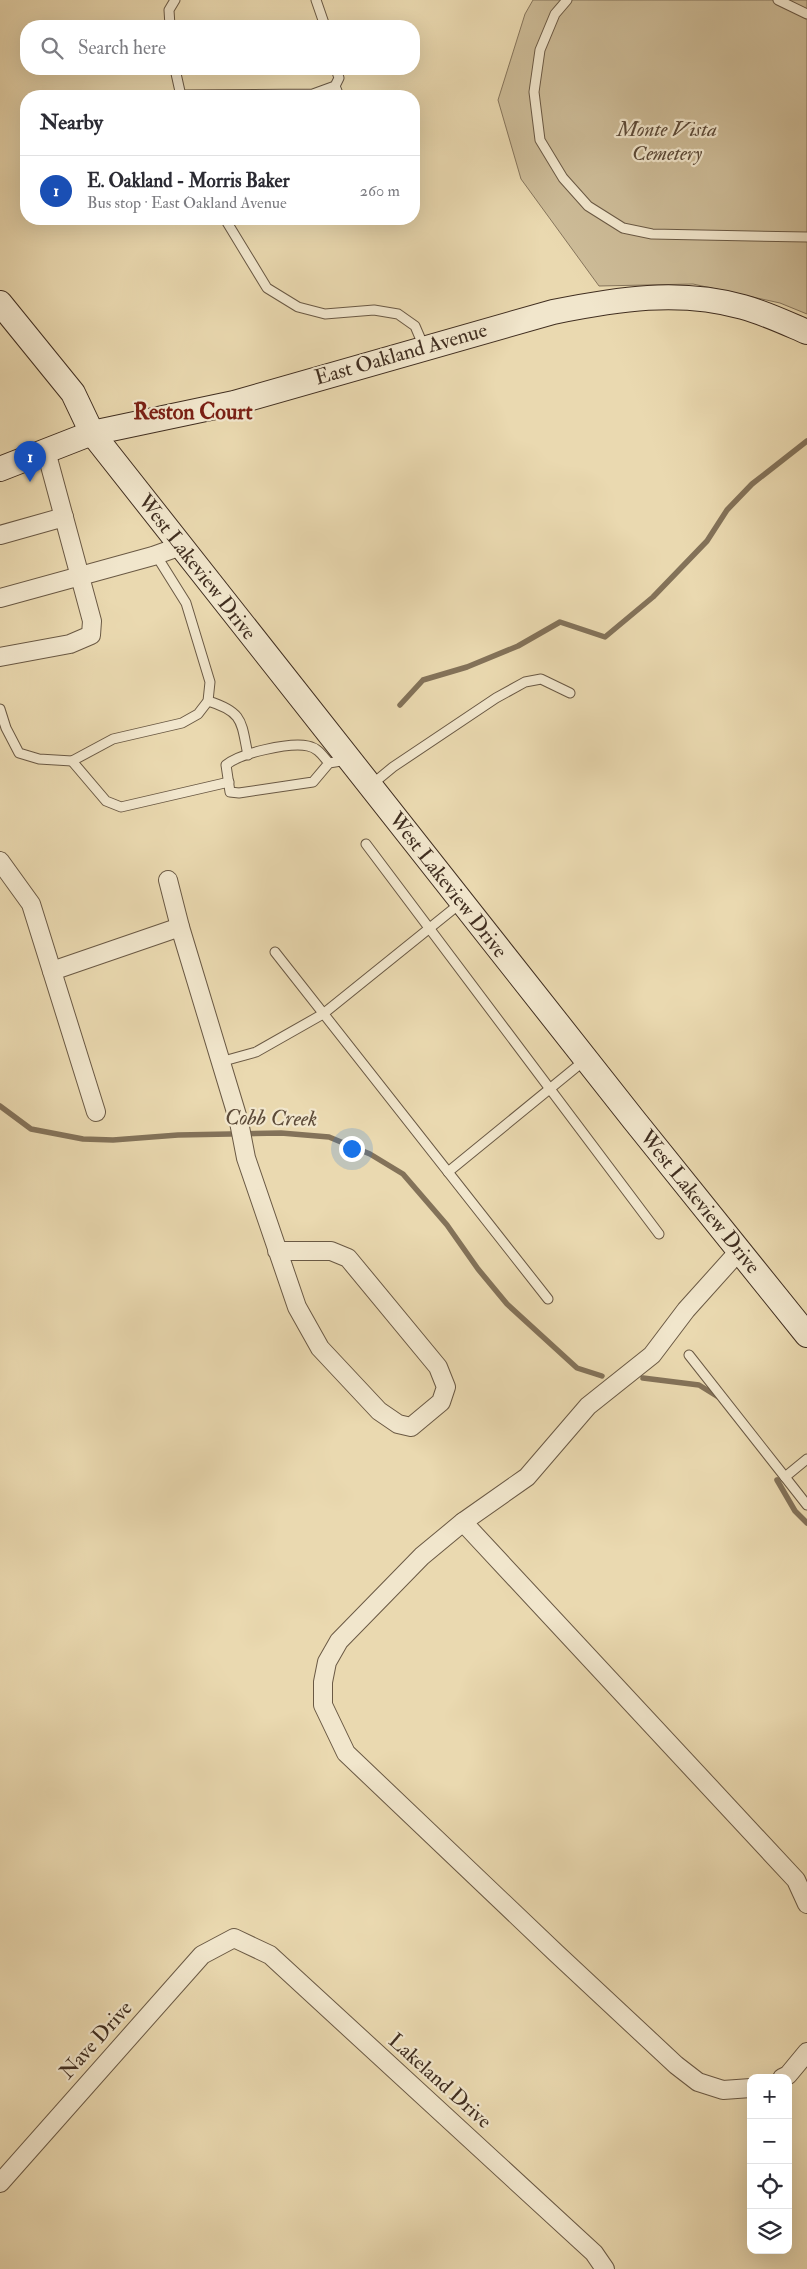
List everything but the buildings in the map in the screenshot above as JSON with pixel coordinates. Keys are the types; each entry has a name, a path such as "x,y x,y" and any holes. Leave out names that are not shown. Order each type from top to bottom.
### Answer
{"street":[{"name":"East Oakland Avenue","path":"0,469 92,433 234,402 553,312 635,298 667,297 705,300 743,307 807,332"},
{"name":"West Lakeview Drive","path":"0,303 73,393 92,433 181,546 339,761 370,786 807,1335"},
{"path":"0,657 70,644 91,635 92,621 46,451"},
{"path":"0,535 64,517"},
{"path":"0,598 156,555 181,546"},
{"path":"0,861 31,904 96,1112"},
{"path":"168,880 180,927 239,1122 246,1158 277,1251 297,1307 320,1348 379,1411 398,1424 411,1427 441,1402 446,1387 438,1367 348,1258 331,1251 277,1251"},
{"path":"52,971 180,927"},
{"path":"739,1251 686,1310 652,1355 588,1406 527,1477 464,1522 415,1563 339,1641 327,1662 323,1682 323,1705 346,1753 676,2065 698,2082 722,2090 747,2088"},
{"path":"464,1522 796,1880 807,1904"},
{"name":"Nave Drive","path":"0,2183 202,1955 234,1938"},
{"name":"Lakeland Drive","path":"234,1938 270,1955 594,2252 605,2269"},
{"path":"789,2074 807,2052"}],"lane":[{"path":"170,20 169,10 175,0"},
{"path":"316,0 323,20"},
{"path":"567,0 555,14 540,50 534,92 540,140 563,178 588,206 623,228 652,234 807,237"},
{"path":"778,0 807,14"},
{"path":"177,75 179,90"},
{"path":"324,90 335,86 339,78 338,75"},
{"path":"335,86 337,90"},
{"path":"229,225 267,288 298,307 326,314 374,310 398,314 415,326 424,348"},
{"path":"0,709 6,728 19,753 39,759 72,761 113,739 182,723 198,714 208,702 210,682 186,603 156,555"},
{"path":"370,786 393,766 496,698 525,682 541,679 570,692"},
{"path":"208,702 236,713 242,724 248,755"},
{"path":"307,746 339,761 313,782 239,793 230,792 226,765 233,759 275,748 307,746"},
{"path":"72,761 106,801 121,807 229,782"},
{"path":"366,844 659,1234"},
{"path":"220,1062 256,1052 323,1014 462,902"},
{"path":"275,952 548,1299"},
{"path":"448,1172 586,1059"},
{"path":"689,1355 807,1505"},
{"path":"785,1477 807,1459"}],"green space":[{"name":"Monte Vista Cemetery","path":"533,0 807,0 807,314 780,303 693,284 599,286 521,179 498,100 525,14"}],"waterway":[{"path":"400,705 423,680 467,667 518,646 560,622 605,637 653,597 707,541 727,510 752,484 807,441"},
{"name":"Cobb Creek","path":"0,1106 31,1129 83,1139 113,1140 178,1135 281,1133 329,1137 370,1154 403,1174 447,1225 478,1269 507,1304 577,1368 602,1376"},
{"name":"Cobb Creek","path":"643,1378 699,1385 720,1398"},
{"name":"Cobb Creek","path":"777,1480 795,1511 807,1523"}],"place":[{"name":"E. Oakland - Morris Baker","path":"30,482"}],"district":[{"name":"Reston Court","path":"193,412"}]}
